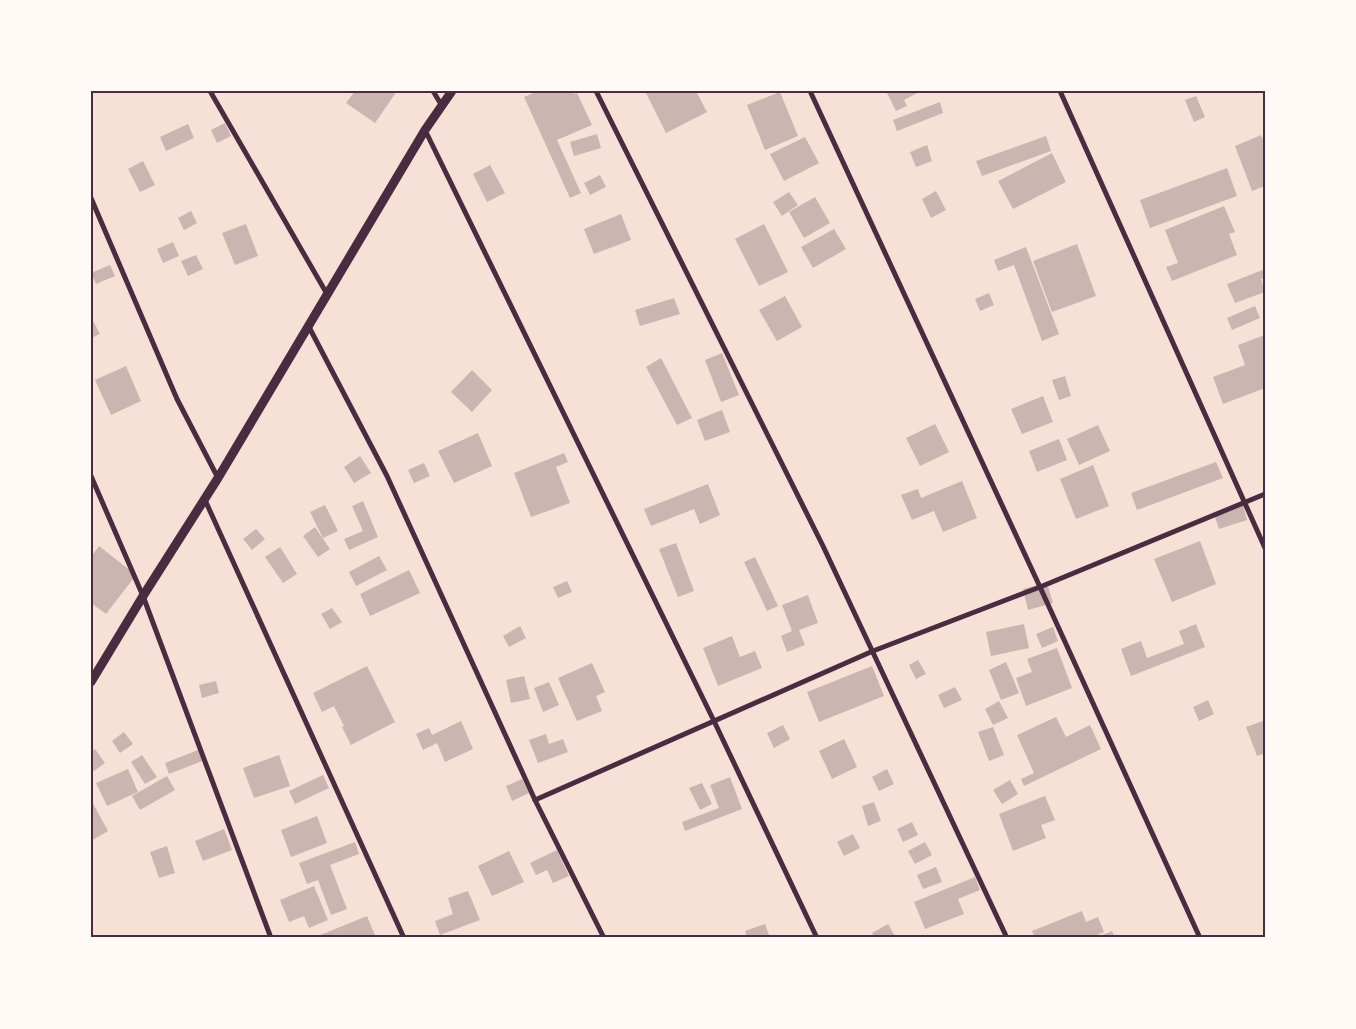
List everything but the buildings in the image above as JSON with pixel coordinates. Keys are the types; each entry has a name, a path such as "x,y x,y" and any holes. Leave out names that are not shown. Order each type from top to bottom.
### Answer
{"street":[{"path":"210,91 327,294"},
{"path":"434,91 443,106"},
{"path":"91,682 310,327 327,294 425,130 452,91"},
{"path":"596,91 873,650 1007,938"},
{"path":"810,91 1200,938"},
{"path":"1060,91 1265,548"},
{"path":"425,130 714,721 817,938"},
{"path":"91,198 177,399 218,478"},
{"path":"310,327 387,476 535,800 604,938"},
{"path":"91,476 143,596 271,938"},
{"path":"535,800 873,650 1040,587 1265,494"},
{"path":"204,500 404,938"}]}
